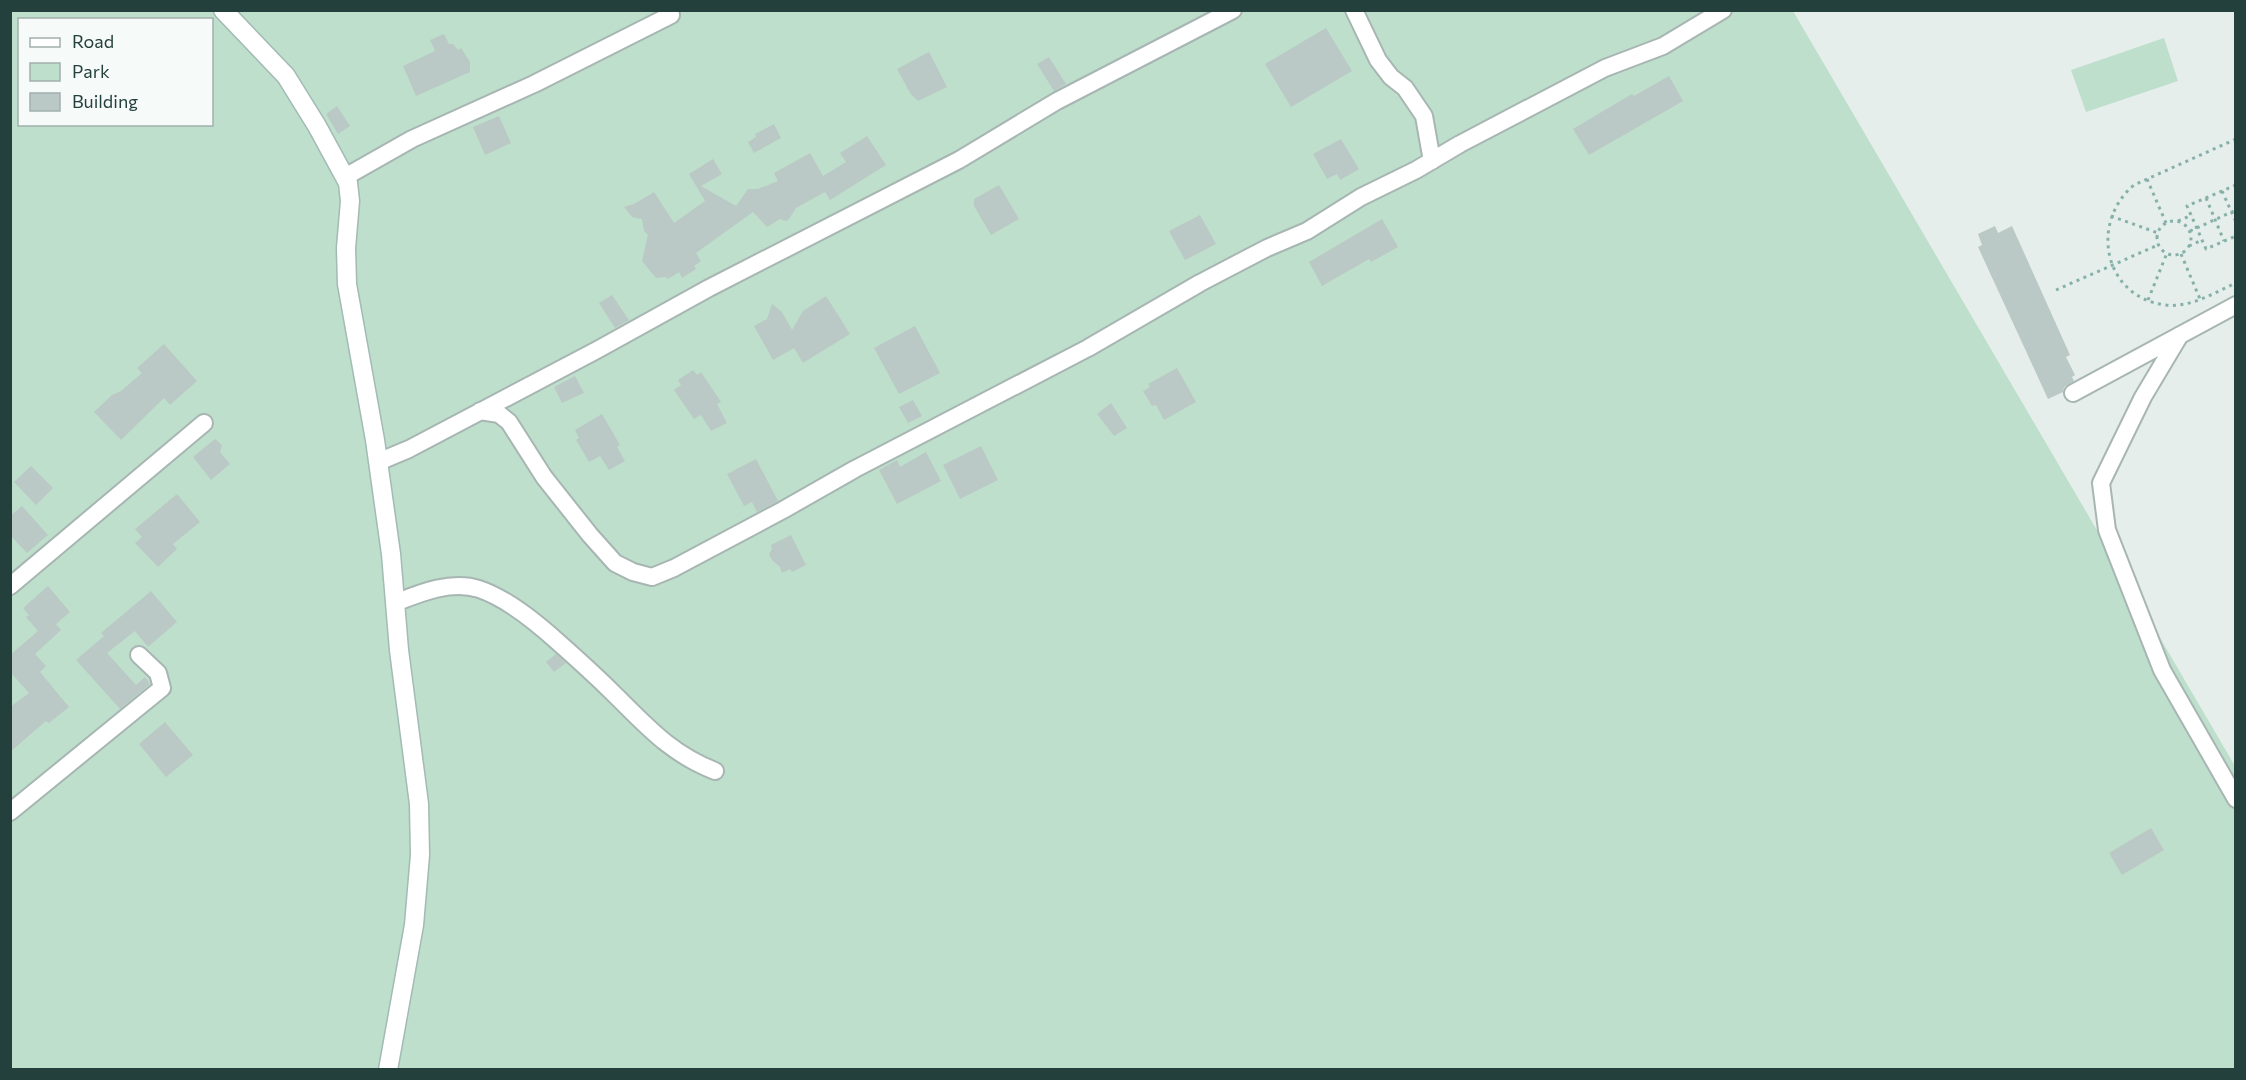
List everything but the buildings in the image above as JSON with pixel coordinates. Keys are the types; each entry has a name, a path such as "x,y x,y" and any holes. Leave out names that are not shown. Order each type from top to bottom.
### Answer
{"street":[{"path":"223,10 286,76 348,183 350,201 346,248 347,284 378,462 391,554 419,804 420,855 414,925 388,1070"},
{"path":"378,462 409,449 709,288 959,160 1057,101 1233,10"},
{"path":"1354,10 1378,60 1391,77 1405,88 1424,116 1432,161"},
{"path":"480,411 499,414 509,422 544,477 615,563 633,572 652,577 674,568 855,469 1088,348 1200,283 1267,248 1307,231 1361,197 1605,68 1662,46 1723,10"},
{"path":"345,177 412,139 534,84 671,15"},
{"path":"2073,393 2235,305"},
{"path":"2180,335 2143,397 2101,483 2107,530 2162,670 2235,799"},
{"path":"10,586 204,423"},
{"path":"395,603 447,586 478,588 535,621 663,741 691,761 715,771"},
{"path":"10,812 162,688 158,673 139,654"}],"path":[{"path":"2235,139 2147,178 2125,192 2112,216 2107,236 2112,265 2118,276 2126,285 2148,300 2178,305 2200,299 2235,283"},
{"path":"2147,178 2166,223"},
{"path":"2235,185 2187,206 2206,249 2235,236"},
{"path":"2222,191 2233,211 2235,222"},
{"path":"2206,198 2223,241"},
{"path":"2190,231 2233,211"},
{"path":"2192,215 2166,223 2158,233 2158,245 2167,253 2180,253 2202,240"},
{"path":"2112,216 2158,233"},
{"path":"2178,221 2190,231 2189,246"},
{"path":"2056,290 2158,245"},
{"path":"2148,300 2167,253"},
{"path":"2180,253 2200,299"}],"green space":[{"path":"10,11 1793,11 2235,766 2235,1069 11,1069"},
{"path":"2164,38 2178,81 2086,112 2071,70"}]}
